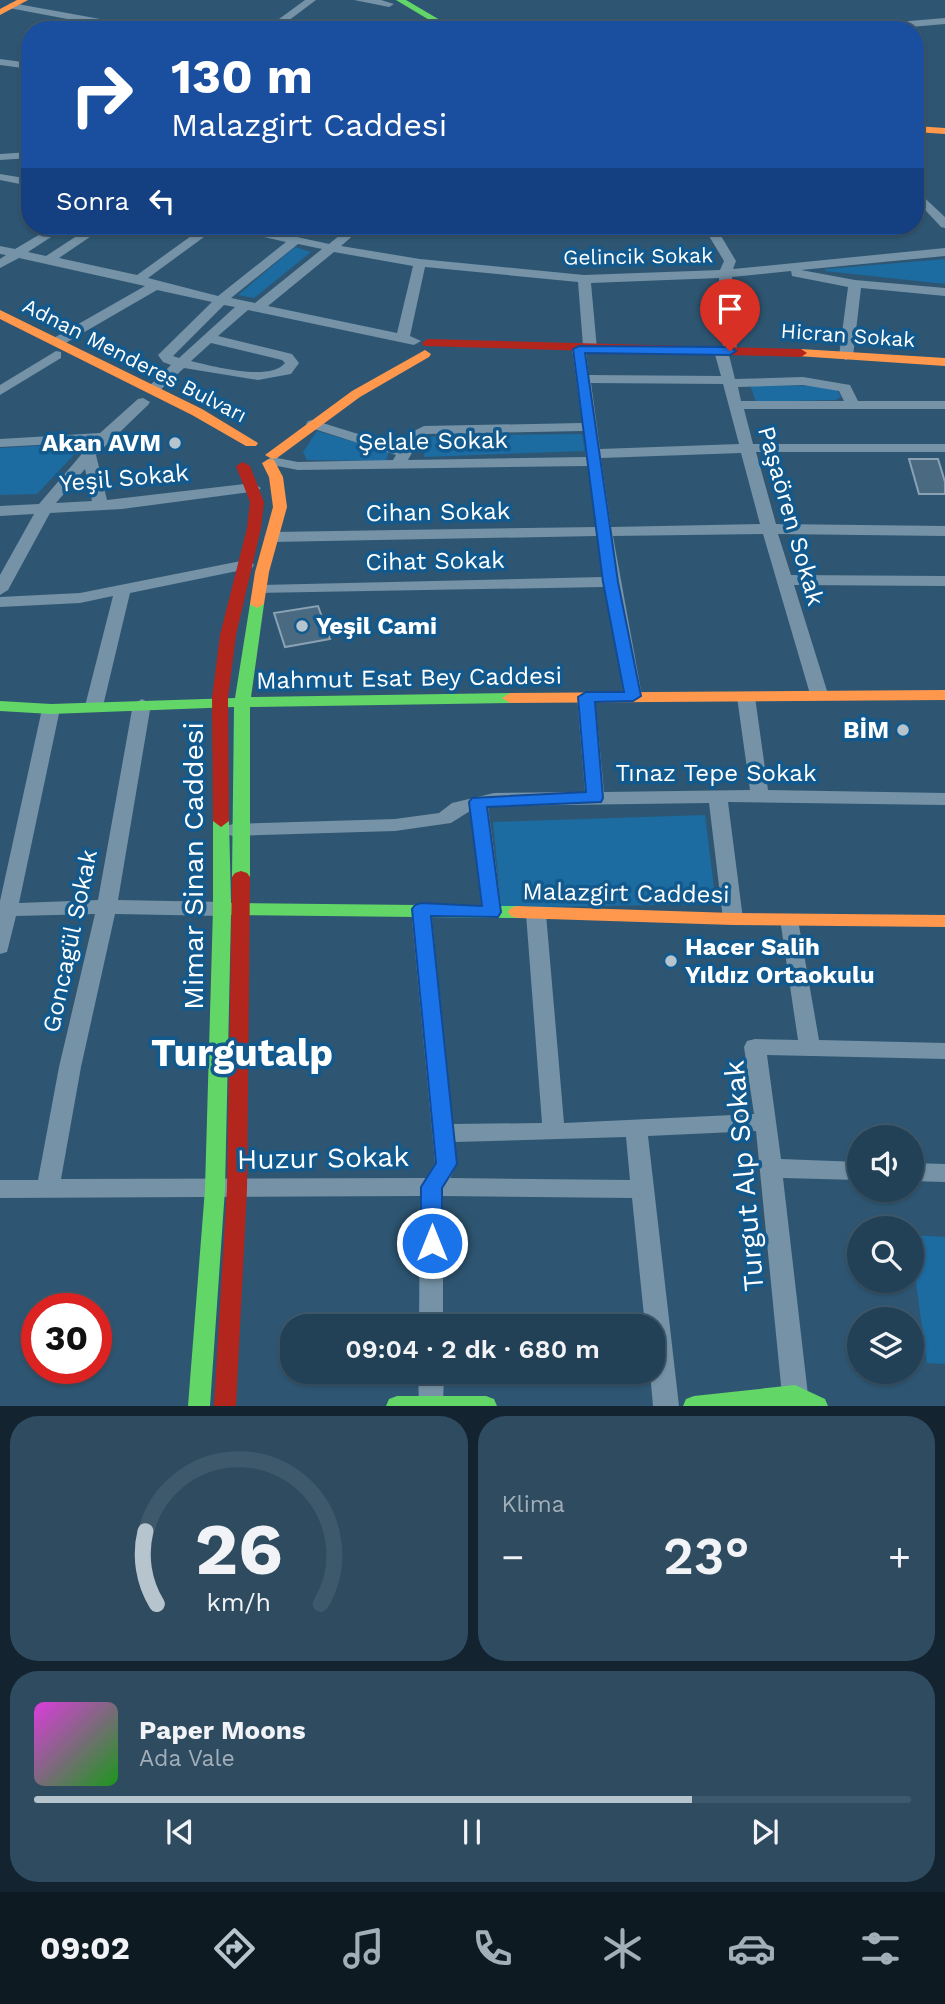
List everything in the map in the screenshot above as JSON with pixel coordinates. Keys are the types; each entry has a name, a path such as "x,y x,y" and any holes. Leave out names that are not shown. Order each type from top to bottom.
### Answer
{"main road":[{"path":"391,1 419,21"},
{"path":"391,1 434,21"},
{"path":"924,130 945,131"},
{"path":"924,135 945,136"},
{"name":"Adnan Menderes Bulvarı","path":"0,314 57,349 148,396 229,451 233,460 243,466"},
{"name":"Adnan Menderes Bulvarı","path":"0,328 57,349"},
{"name":"Hicran Sokak","path":"418,346 496,344 585,349 725,351 945,362"},
{"path":"219,705 228,635 246,565 257,502 243,466 259,467 290,446 313,424 385,374 418,346"},
{"name":"Adnan Menderes Bulvarı","path":"148,396 197,412 253,444 271,459"},
{"path":"229,451 239,444 253,444 313,424"},
{"path":"242,705 262,572 280,507 271,459"},
{"path":"247,669 263,684 286,697 314,703"},
{"name":"Mahmut Esat Bey Caddesi","path":"0,706 51,709 633,696 945,695"},
{"name":"Mimar Sinan Caddesi","path":"219,705 220,830 232,909"},
{"name":"Mimar Sinan Caddesi","path":"225,1405 232,909 240,829 242,705"},
{"name":"Malazgirt Caddesi","path":"232,909 421,909 733,919 945,921"},
{"name":"Mimar Sinan Caddesi","path":"199,1405 226,1189"},
{"path":"694,1405 795,1395 817,1405"},
{"path":"397,1405 486,1405"}],"street":[{"path":"282,21 311,0"},
{"path":"359,0 391,1"},
{"path":"9,6 93,21"},
{"path":"924,23 945,21"},
{"path":"0,62 21,65"},
{"path":"0,157 21,156"},
{"path":"0,177 21,181"},
{"path":"924,201 945,223"},
{"path":"0,264 49,235"},
{"path":"48,260 86,235"},
{"path":"139,279 200,235"},
{"name":"Gelincik Sokak","path":"273,235 420,263 584,279 725,274 945,252"},
{"path":"0,590 45,507 104,437 208,338 347,235"},
{"name":"Paşaören Sokak","path":"714,235 730,261 725,274 725,351 729,381 769,529 819,694"},
{"path":"208,338 287,357 292,366 282,374 264,377 181,363 168,359 165,352 221,300 296,240"},
{"path":"0,250 139,279 155,286 418,346 420,263"},
{"path":"773,270 855,284 945,292"},
{"path":"584,279 585,379 611,582 633,696"},
{"path":"846,356 855,284"},
{"path":"0,391 57,349 155,286"},
{"path":"585,379 822,383 845,388 852,404"},
{"path":"736,405 945,405"},
{"path":"313,424 401,459 413,437 424,430 591,427"},
{"path":"0,443 104,437"},
{"name":"Şelale Sokak","path":"271,459 298,466 401,459 595,457 747,448 945,448"},
{"path":"89,455 100,505"},
{"name":"Yeşil Sokak","path":"0,511 100,505 253,488"},
{"name":"Cihan Sokak","path":"272,537 769,529 945,531"},
{"path":"0,602 80,598 246,565"},
{"path":"785,580 945,581"},
{"name":"Cihat Sokak","path":"261,590 611,582"},
{"path":"94,706 123,590"},
{"path":"586,697 595,798"},
{"path":"746,697 760,796"},
{"name":"Goncagül Sokak","path":"48,1187 70,1067 107,907 142,705"},
{"path":"0,947 4,910 51,709"},
{"name":"Tınaz Tepe Sokak","path":"220,830 395,825 444,819 459,807 478,802 595,798 718,799 760,796 945,799"},
{"path":"718,799 733,919"},
{"path":"478,802 492,912"},
{"path":"4,910 107,907 232,909"},
{"path":"421,909 446,1164 432,1187 431,1314"},
{"path":"536,914 554,1132"},
{"path":"790,919 810,1048 945,1051"},
{"name":"Turgut Alp Sokak","path":"795,1395 766,1122 755,1047 810,1048"},
{"path":"445,1133 554,1132 766,1122"},
{"path":"636,1128 666,1405"},
{"path":"771,1168 847,1171"},
{"path":"924,1172 945,1173"},
{"name":"Huzur Sokak","path":"0,1189 643,1189"},
{"path":"431,1384 431,1405"}],"shaded area":[{"path":"295,247 311,252 254,298 238,295"},
{"path":"945,259 945,284 825,271 826,269"},
{"path":"750,385 830,386 836,388 841,397 835,400 756,402"},
{"path":"317,431 389,452 386,461 307,460 303,452"},
{"path":"460,431 468,435 582,434 585,451 424,457 425,439"},
{"path":"85,443 37,494 0,495 0,448"},
{"path":"705,815 716,904 501,908 493,822"},
{"path":"924,1236 945,1237 945,1364 927,1363 924,1307 919,1307 917,1293 924,1293"}],"building":[{"path":"909,459 938,459 945,482 945,494 919,494"},
{"name":"Yeşil Cami","path":"318,606 330,639 285,647 274,613"}],"traffic: fast":[{"path":"400,0 437,21"},
{"path":"241,877 242,705 257,604"},
{"path":"0,706 51,709 142,704 510,698"},
{"path":"199,1406 215,1189 222,909 221,821"},
{"path":"228,909 517,912"},
{"path":"694,1406 795,1395 817,1406"},
{"path":"397,1406 486,1406"}],"traffic: slow":[{"path":"0,12 24,0"},
{"path":"924,130 945,131"},
{"path":"0,314 197,412 251,443"},
{"path":"801,353 945,362"},
{"path":"272,455 356,394 425,354"},
{"path":"257,604 262,572 280,507 276,477 269,463"},
{"path":"510,698 945,695"},
{"path":"517,912 733,919 945,921"}],"traffic: jam":[{"path":"428,343 801,353"},
{"path":"221,821 220,698 228,635 254,528 257,502 243,466"},
{"path":"225,1406 237,1189 241,877"}],"place":[{"name":"Akan AVM","path":"175,443"},
{"name":"Yeşil Cami","path":"302,626"},
{"name":"BİM","path":"903,730"},
{"name":"Hacer Salih Yıldız Ortaokulu","path":"671,961"}],"district":[{"name":"Turgutalp","path":"242,1053"}],"route":[{"path":"432,1243 432,1187 446,1164 445,1133 421,909 492,912 478,802 494,799 595,798 586,697 633,696 611,582 579,349 730,351"}]}
